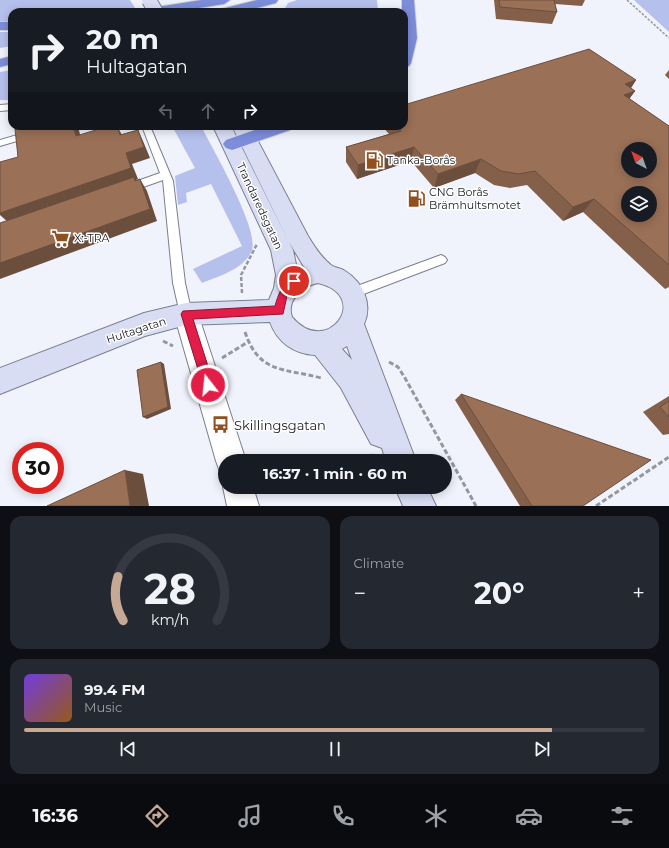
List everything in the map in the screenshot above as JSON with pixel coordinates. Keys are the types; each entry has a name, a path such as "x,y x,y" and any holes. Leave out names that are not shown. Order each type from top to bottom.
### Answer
{"highway":[{"path":"175,8 224,0"},
{"path":"205,8 237,0"},
{"path":"241,8 272,0"},
{"path":"408,0 410,38 408,46"}],"street":[{"name":"Trandaredsgatan","path":"236,131 300,242 310,258 324,274"},
{"name":"Trandaredsgatan","path":"236,131 282,250 287,274 282,300 282,321 292,335 302,341 321,343 339,337 352,325"},
{"name":"Trandaredsgatan","path":"282,300 294,281 305,275 324,274 341,280 353,293"},
{"path":"353,293 357,309 352,325 359,374 393,454"},
{"name":"Hultagatan","path":"0,380 144,325 186,314 242,312 282,300"},
{"path":"186,314 229,454"},
{"path":"321,343 359,374 398,454"},
{"path":"240,494 243,506"},
{"path":"414,494 420,506"}],"lane":[{"path":"0,143 44,130"},
{"path":"148,130 168,181 179,283 186,314"},
{"path":"121,191 166,175"},
{"path":"353,293 441,260"}],"path":[{"path":"627,0 669,38"},
{"path":"258,241 257,247 241,275 242,312 248,342 259,359 268,366 311,375 338,385 380,363 388,362 398,367 476,506"},
{"path":"157,340 169,342 175,347"},
{"path":"203,367 248,342"},
{"path":"596,506 669,457"}],"shaded area":[{"path":"0,0 130,0 135,8 8,8 8,23 0,22"},
{"path":"297,0 377,0 378,8 285,8 288,3"},
{"path":"634,0 669,0 669,32"},
{"path":"0,32 8,32 8,47 0,48"},
{"path":"8,71 8,100 0,100 0,72"},
{"path":"174,130 203,130 242,207 249,224 252,239 252,250 249,257 244,262 231,271 202,283 193,269 242,246 211,184 186,193 187,202 178,205 175,176 195,168"}],"building":[{"path":"499,0 554,0 557,12 500,7"},
{"path":"589,49 636,80 625,84 635,91 624,95 669,126 669,265 594,199 573,207 535,171 518,174 501,171 481,159 438,174 414,147 358,165 346,147 401,131 400,130 408,130 408,104"},
{"path":"15,130 74,130 76,136 96,130 118,130 120,135 138,130 144,147 126,153 131,168 0,213 0,162 18,157"},
{"path":"134,177 135,181 140,179 150,209 0,263 0,223"},
{"path":"161,362 168,407 143,417 137,370"},
{"path":"461,394 651,460 583,506 532,506"},
{"path":"669,401 669,417 660,407"},
{"path":"125,470 130,506 47,506"}],"place":[{"name":"Tanka-Borås","path":"374,160"},
{"name":"CNG Borås Brämhultsmotet","path":"416,198"},
{"name":"X:-TRA","path":"61,238"},
{"name":"Skillingsgatan","path":"221,425"}],"route":[{"path":"208,385 186,314 279,311 280,300 294,281"}]}
